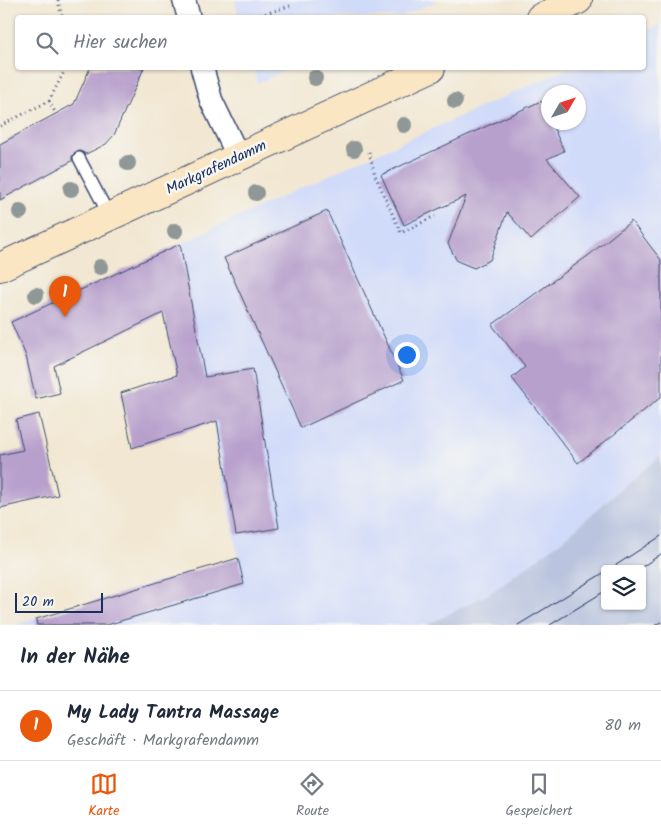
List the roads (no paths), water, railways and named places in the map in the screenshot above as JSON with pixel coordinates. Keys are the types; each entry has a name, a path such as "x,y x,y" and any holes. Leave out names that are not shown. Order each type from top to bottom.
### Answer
{"main road":[{"path":"546,15 578,0"},
{"name":"Markgrafendamm","path":"0,267 427,70"}],"street":[{"path":"184,0 187,15"},
{"path":"203,70 211,100 238,156"}],"lane":[{"path":"79,158 110,217"}],"tram line":[{"path":"616,565 661,536"},
{"path":"645,565 661,554"},
{"path":"518,625 601,574"},
{"path":"550,625 601,593"},
{"path":"655,625 661,622"}],"place":[{"name":"My Lady Tantra Massage","path":"65,317"}]}
